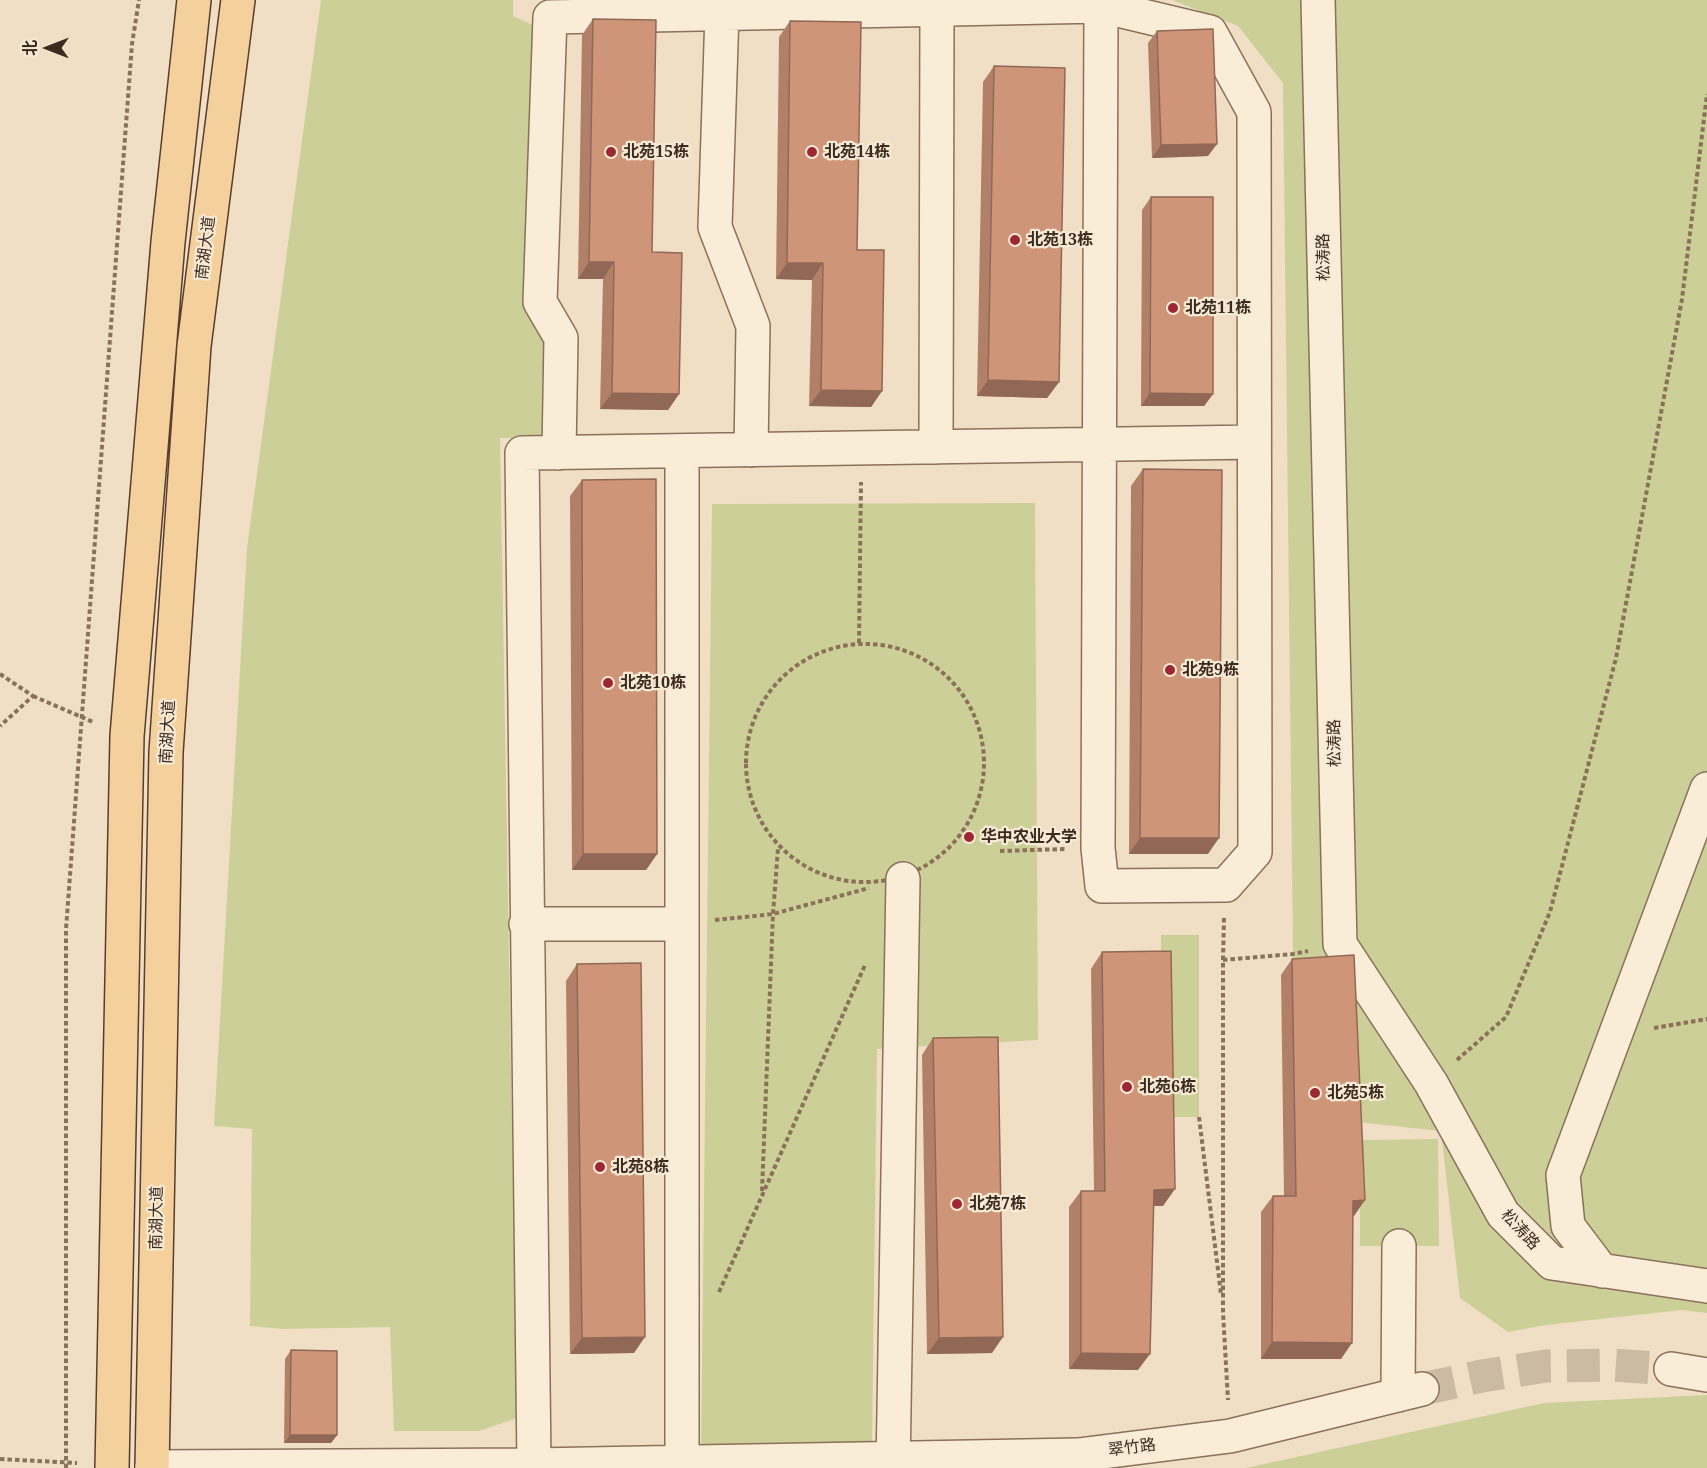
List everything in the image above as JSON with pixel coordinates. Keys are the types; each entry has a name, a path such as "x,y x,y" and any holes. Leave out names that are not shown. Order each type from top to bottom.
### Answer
{"main road":[{"path":"112,1468 127,736 168,242 194,0"},
{"name":"南湖大道","path":"152,1468 166,752 194,346 238,0"}],"street":[{"name":"松涛路","path":"1318,0 1340,944 1431,1083 1503,1214 1552,1263 1707,1286"},
{"path":"559,453 561,338 540,302 550,17 652,7 722,13 792,6 937,9 1101,6 1210,32 1254,112 1256,852 1226,885 1102,886 1098,848 1101,6"},
{"path":"936,447 937,9"},
{"path":"722,13 715,226 753,326 751,450"},
{"path":"518,1466 526,924 522,453 1254,442"},
{"path":"682,451 682,1465"},
{"path":"1602,1270 1568,1226 1563,1175 1707,789"},
{"path":"893,1463 903,879"},
{"path":"526,924 682,924"},
{"name":"翠竹路","path":"152,1468 1078,1462 1230,1436 1410,1392 1399,1246"},
{"path":"1671,1370 1707,1375"}],"path":[{"path":"66,1468 66,928 132,44 140,0"},
{"path":"1431,1083 1506,1017 1550,912 1619,646 1682,299 1707,94"},
{"path":"859,643 861,448"},
{"path":"903,879 880,884 838,882 811,872 778,847 761,824 746,784 747,742 773,687 780,680 804,660 859,643 880,644 920,656 939,668 967,699 980,725 986,766 978,808 961,824"},
{"path":"0,674 33,696 127,736"},
{"path":"0,726 33,696"},
{"path":"762,1194 773,914 778,847"},
{"path":"1000,851 1098,848"},
{"path":"682,924 773,914 903,879 928,855"},
{"path":"1226,885 1223,960 1223,1312 1230,1436"},
{"path":"1223,960 1293,954"},
{"path":"715,1302 869,955"},
{"path":"1615,1035 1707,1020"},
{"path":"1199,1117 1223,1312"}],"green space":[{"path":"321,0 513,0 513,16 533,25 526,308 548,338 547,438 500,438 517,1418 479,1431 394,1431 390,1327 283,1329 250,1326 252,1129 214,1126 247,548"},
{"path":"1172,0 1707,0 1707,1313 1682,1310 1546,1325 1508,1332 1460,1298 1441,1131 1357,1122 1292,972 1283,83 1238,26"},
{"path":"1035,503 1038,1040 877,1049 872,1450 701,1453 712,504"},
{"path":"1161,935 1199,935 1199,1117 1161,1117"},
{"path":"1438,1139 1439,1246 1360,1246 1360,1140"},
{"path":"1707,1395 1707,1468 1246,1468 1544,1403"}],"building":[{"name":"北苑15栋","path":"593,19 656,20 652,252 682,253 679,394 612,393 614,262 589,262"},
{"name":"北苑14栋","path":"790,21 861,22 857,250 884,250 882,391 821,390 823,263 787,263"},
{"path":"1213,29 1217,144 1161,145 1157,31"},
{"name":"北苑13栋","path":"994,66 1065,68 1059,382 988,380"},
{"name":"北苑11栋","path":"1151,197 1213,197 1213,394 1150,393"},
{"name":"北苑9栋","path":"1143,469 1222,470 1219,838 1140,838"},
{"name":"北苑10栋","path":"656,479 657,854 583,854 582,480"},
{"name":"北苑6栋","path":"1171,951 1175,1189 1154,1190 1150,1354 1081,1353 1081,1191 1105,1191 1102,952"},
{"name":"北苑5栋","path":"1354,955 1365,1200 1353,1201 1352,1343 1272,1342 1273,1196 1296,1196 1292,959"},
{"name":"北苑8栋","path":"641,963 645,1337 582,1338 577,964"},
{"name":"北苑7栋","path":"998,1037 1003,1337 939,1338 933,1038"},
{"path":"291,1350 337,1351 337,1435 290,1435"}],"tunnel":[{"path":"1422,1389 1482,1376 1546,1366 1611,1365 1671,1369"}],"place":[{"name":"北苑15栋","path":"611,152"},
{"name":"北苑14栋","path":"812,152"},
{"name":"北苑13栋","path":"1015,240"},
{"name":"北苑11栋","path":"1173,308"},
{"name":"北苑9栋","path":"1170,670"},
{"name":"北苑10栋","path":"608,683"},
{"name":"华中农业大学","path":"969,837"},
{"name":"北苑6栋","path":"1127,1087"},
{"name":"北苑5栋","path":"1315,1093"},
{"name":"北苑8栋","path":"600,1167"},
{"name":"北苑7栋","path":"957,1204"}]}
